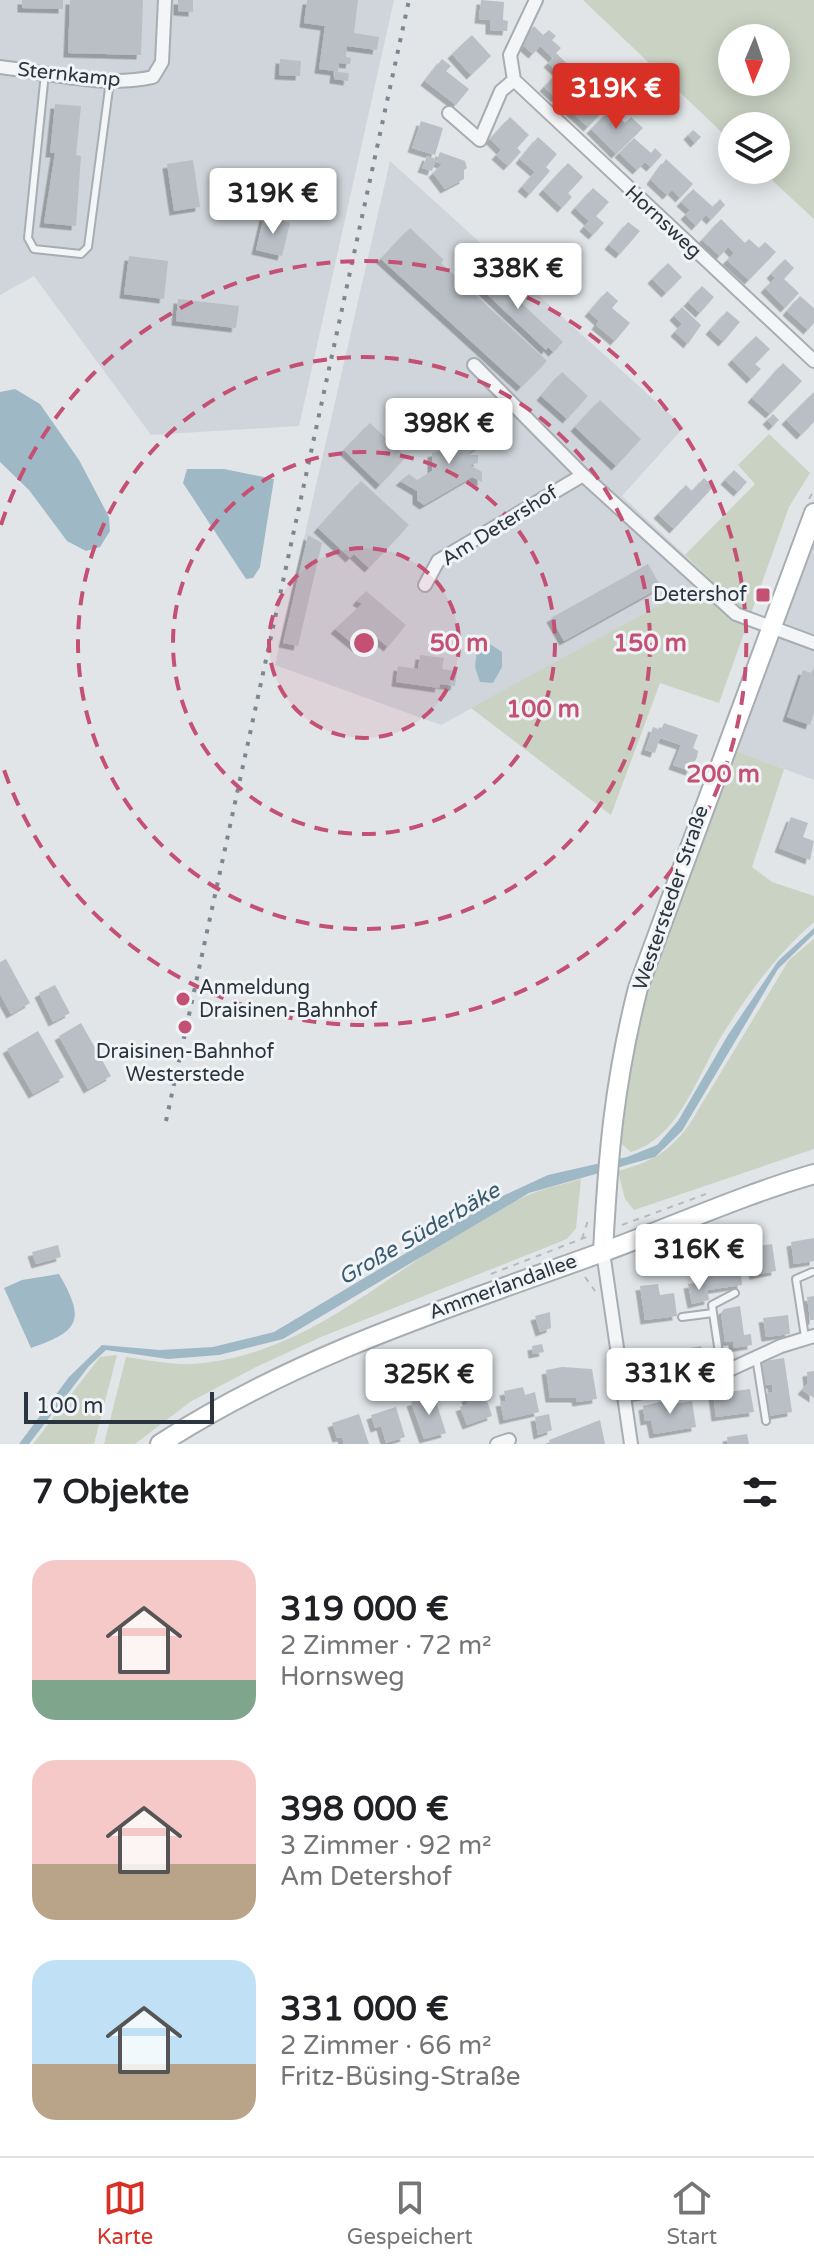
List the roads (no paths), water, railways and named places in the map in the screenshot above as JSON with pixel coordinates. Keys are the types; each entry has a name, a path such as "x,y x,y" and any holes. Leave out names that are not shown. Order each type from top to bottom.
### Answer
{"main road":[{"name":"Westersteder Straße","path":"603,1252 607,1153 619,1065 638,988 814,513"},
{"name":"Ammerlandallee","path":"160,1444 203,1415 299,1365 573,1252 603,1252 814,1174"}],"street":[{"name":"Sternkamp","path":"0,67 110,81 134,82 153,77 162,62 165,0"},
{"path":"449,113 480,140 501,91 514,80 510,55 536,0"},
{"name":"Hornsweg","path":"514,80 814,361"},
{"name":"Am Detershof","path":"474,365 583,475 736,614 814,643"},
{"name":"Am Detershof","path":"425,585 438,561 583,475"},
{"path":"603,1252 631,1444"},
{"path":"625,1395 705,1381 756,1357 810,1337"}],"lane":[{"path":"45,73 28,238 34,249 81,254 88,247 110,81"},
{"path":"810,1337 796,1279 812,1272"},
{"path":"722,1373 712,1305 735,1293"},
{"path":"682,1317 713,1313"},
{"path":"756,1357 766,1421"}],"water":[{"path":"15,389 40,404 79,460 109,517 110,531 100,547 86,551 67,541 29,490 0,462 0,392"},
{"path":"187,469 224,469 274,479 260,567 253,578 246,579 183,483"},
{"path":"490,644 502,652 502,667 493,683 480,682 475,667 477,649"},
{"path":"814,928 814,934 778,969 682,1131 655,1157 529,1193 283,1339 219,1355 168,1359 106,1350 89,1366 29,1444 19,1444 69,1377 102,1345 160,1350 213,1347 274,1332 498,1198 548,1175 627,1157 657,1145 678,1121 728,1035 778,961"},
{"path":"59,1274 73,1302 74,1322 60,1336 31,1348 4,1288 22,1280"}],"railway":[{"path":"166,1121 409,0"}],"place":[{"name":"Detershof","path":"763,595"},
{"name":"Anmeldung Draisinen-Bahnhof","path":"183,999"},
{"name":"Draisinen-Bahnhof Westerstede","path":"185,1027"}],"water label":[{"name":"Große Süderbäke","path":"419,1234"}]}
